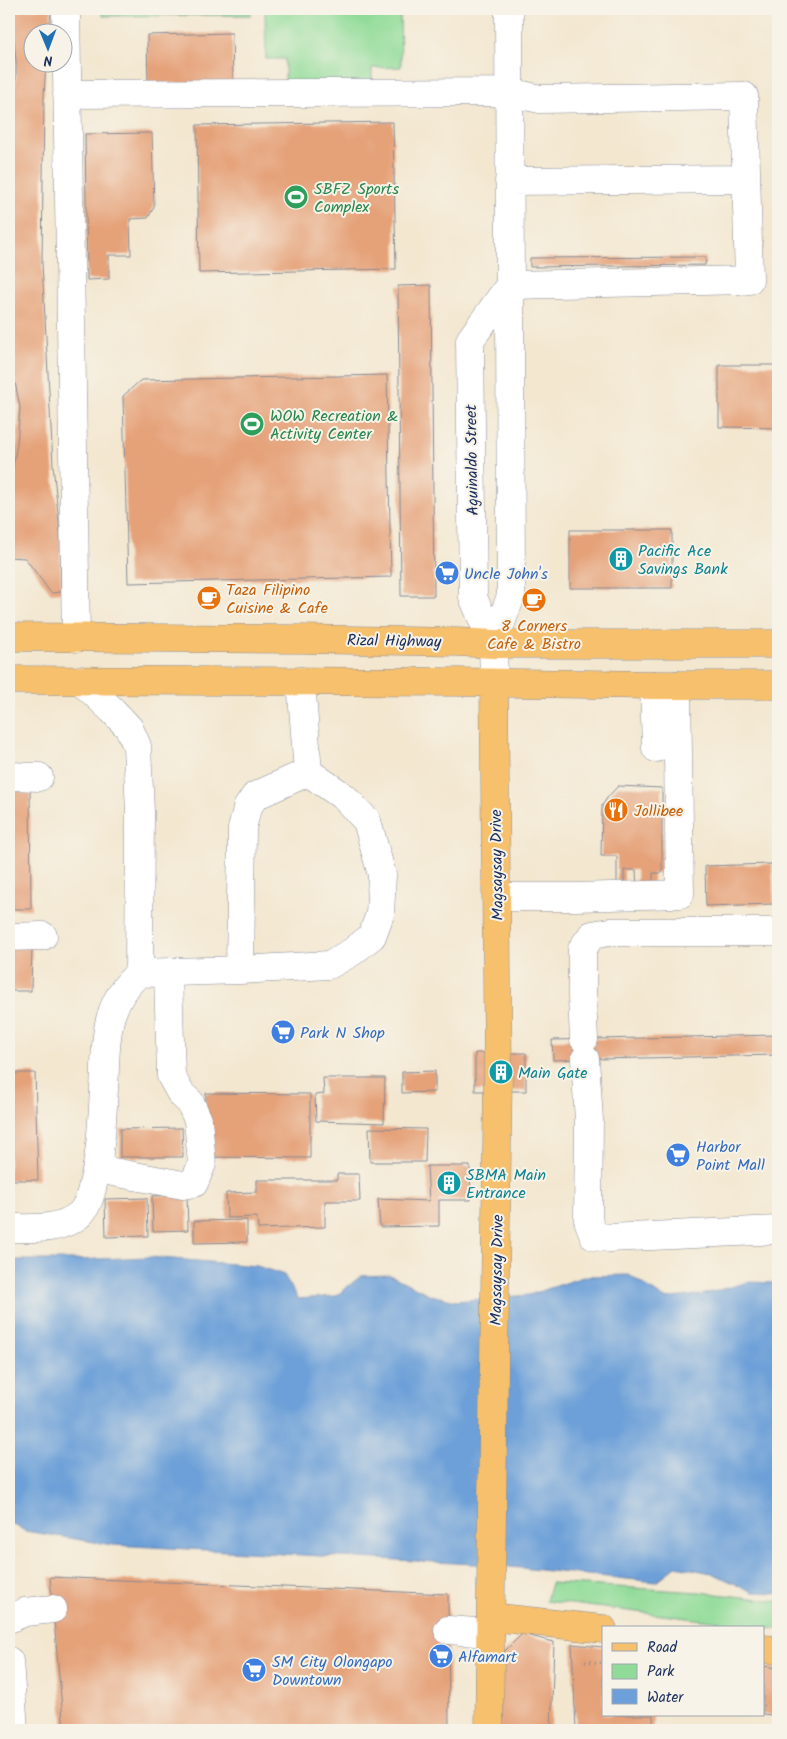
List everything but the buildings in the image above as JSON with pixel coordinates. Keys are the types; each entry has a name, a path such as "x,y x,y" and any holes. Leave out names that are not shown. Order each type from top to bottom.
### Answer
{"main road":[{"name":"Rizal Highway","path":"9,637 320,639 493,644 778,644"},
{"path":"9,680 778,685"},
{"name":"Magsaysay Drive","path":"489,1730 498,1074 494,683"},
{"path":"491,1625 602,1628"},
{"path":"764,1649 778,1650"}],"street":[{"path":"66,9 76,638"},
{"name":"Aguinaldo Street","path":"493,644 511,596 509,9"},
{"path":"67,94 510,92 540,99 744,96 749,280 510,285"},
{"path":"509,181 746,179"},
{"name":"Aguinaldo Street","path":"494,683 493,644 473,597 470,340 510,285"},
{"path":"80,680 114,710 129,728 137,746 140,812 140,974"},
{"path":"9,1228 44,1228 64,1223 80,1214 90,1196 97,1170 104,1089 106,1033 110,1015 128,984 140,974 329,965 352,952 372,936 380,914 382,875 367,821 344,798 308,772 301,681"},
{"path":"656,748 666,685"},
{"path":"497,897 680,894 666,685"},
{"path":"240,970 242,828 247,808 255,796 308,772"},
{"path":"9,776 39,777"},
{"path":"778,932 610,932 592,935 582,949 582,998 589,1120 588,1220 594,1236 609,1238 778,1230"},
{"path":"9,937 43,936"},
{"path":"97,1170 183,1185 194,1183 200,1174 202,1164 198,1120 190,1102 181,1094 171,1076 168,972"},
{"path":"9,1619 25,1612 53,1609"},
{"path":"448,1630 491,1625"},
{"path":"9,1661 14,1730"}],"path":[{"path":"585,1661 602,1663"}],"green space":[{"path":"103,9 251,9 251,15 103,16"},
{"path":"265,9 400,9 401,67 372,68 372,86 285,86 285,59 266,59"},
{"path":"551,1583 699,1592 778,1601 778,1629 764,1626 546,1601"}],"water":[{"path":"149,1257 257,1266 284,1275 298,1299 336,1296 361,1276 390,1275 431,1295 456,1301 529,1295 586,1276 629,1275 665,1299 705,1294 748,1282 778,1283 778,1593 753,1592 712,1573 676,1566 656,1582 492,1565 113,1545 25,1531 9,1522 9,1260"}],"place":[{"name":"SBFZ Sports Complex","path":"296,197"},
{"name":"WOW Recreation & Activity Center","path":"252,424"},
{"name":"Pacific Ace Savings Bank","path":"621,559"},
{"name":"Uncle John's","path":"447,573"},
{"name":"Taza Filipino Cuisine & Cafe","path":"209,598"},
{"name":"8 Corners Cafe & Bistro","path":"534,600"},
{"name":"Jollibee","path":"616,810"},
{"name":"Park N Shop","path":"283,1032"},
{"name":"Main Gate","path":"501,1072"},
{"name":"Harbor Point Mall","path":"678,1155"},
{"name":"SBMA Main Entrance","path":"449,1183"},
{"name":"Alfamart","path":"441,1656"},
{"name":"SM City Olongapo Downtown","path":"254,1670"}]}
